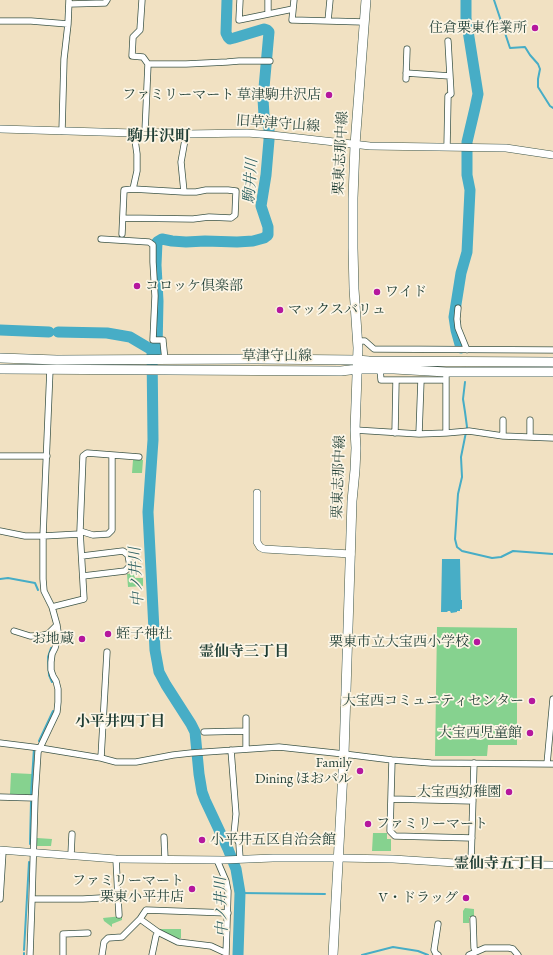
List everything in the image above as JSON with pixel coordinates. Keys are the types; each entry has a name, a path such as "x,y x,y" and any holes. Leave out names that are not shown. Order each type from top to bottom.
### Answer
{"main road":[{"name":"栗東志那中線","path":"333,955 344,754 352,501 356,460 355,430 358,365 352,248 353,198 355,145 366,0"},
{"name":"草津守山線","path":"0,358 57,360 255,359 358,365 380,369 446,376 553,372"},
{"name":"草津守山線","path":"0,369 341,371 375,361 553,362"}],"street":[{"path":"62,131 64,59 69,2 105,3 107,0"},
{"path":"142,0 140,30 133,37 132,56 143,57 148,64 145,132"},
{"path":"240,0 239,20 293,9"},
{"path":"268,0 268,14"},
{"path":"294,0 292,20 364,22"},
{"path":"328,21 330,0"},
{"path":"0,21 68,24"},
{"path":"446,146 448,96 451,94 448,41"},
{"path":"406,79 407,49"},
{"path":"148,64 186,64 238,60 270,61"},
{"path":"406,73 450,76"},
{"name":"旧草津守山線","path":"0,128 134,133 270,134 355,145 506,148 553,155"},
{"path":"133,189 137,171 138,154 134,133"},
{"path":"184,192 181,162 186,134"},
{"path":"122,234 124,190 133,189 184,192 206,190 236,191 235,215 231,218 123,218"},
{"path":"101,239 149,242 153,245 155,296 153,340 163,340 163,360"},
{"path":"458,308 458,328 467,350"},
{"path":"357,341 365,342 374,349 553,350"},
{"path":"30,955 38,752 57,712 58,702 58,689 51,670 51,662 58,632 52,607 44,590 43,536 50,369"},
{"path":"380,369 381,380 421,380 446,376 446,433"},
{"path":"420,434 421,380"},
{"path":"395,433 396,381"},
{"path":"503,436 504,420"},
{"path":"530,420 530,437"},
{"path":"355,430 420,434 469,431 503,436 553,438"},
{"path":"52,607 84,599 80,533 83,456 87,453 139,456"},
{"path":"0,531 25,536 80,533 93,535 108,534 112,530 112,455"},
{"path":"0,456 47,456"},
{"path":"256,493 257,542 260,547 264,549 351,554"},
{"path":"82,556 123,551 128,555 130,566 125,571 83,576"},
{"path":"14,631 30,636 40,636 48,634 57,626"},
{"path":"101,758 107,652"},
{"path":"0,742 101,758 116,762 136,762 191,753 286,748 431,763 550,764 553,699"},
{"path":"246,718 246,749"},
{"path":"204,732 246,731"},
{"path":"231,750 236,814 234,834 239,843 239,859"},
{"path":"392,760 390,831 395,836 472,838"},
{"path":"471,864 474,763"},
{"path":"0,797 35,798"},
{"path":"391,799 473,801"},
{"path":"71,855 72,834"},
{"path":"164,837 165,859"},
{"path":"0,899 2,850 116,859 220,860 339,858 393,859 471,864 553,865"},
{"path":"116,859 119,915"},
{"path":"140,918 158,932 178,942 211,946 226,954 228,891 220,860"},
{"path":"32,899 118,897"},
{"path":"102,955 104,942 108,938 122,937 146,910 228,913"},
{"path":"473,919 474,948 476,952"},
{"path":"438,924 434,950 438,955"},
{"path":"152,955 158,932"},
{"path":"63,955 63,934 88,933"},
{"path":"469,955 485,948 509,948 513,949 518,955"}],"green space":[{"path":"133,460 143,460 142,473 132,473"},
{"path":"134,573 135,578 143,578 143,586 128,587 127,574"},
{"path":"437,627 517,628 517,745 488,745 487,756 435,756"},
{"path":"11,773 32,774 31,795 10,794"},
{"path":"373,833 387,833 387,839 391,839 391,851 372,851"},
{"path":"37,838 52,839 51,846 36,846"},
{"path":"465,908 474,909 474,917 469,917 469,923 463,923 463,911"},
{"path":"122,916 122,920 112,924 112,927 104,921 103,918"},
{"path":"159,929 181,929 181,938 179,939"}],"water":[{"path":"442,559 460,559 462,609 457,612 441,612"}],"waterway":[{"name":"駒井川","path":"152,350 157,350 157,242 162,239 186,242 253,241 264,238 268,235 268,227 261,206 266,175 269,140 269,128 264,115 263,99 269,32 264,29 230,39 226,33 227,0"},
{"path":"461,348 454,317 461,273 467,252 470,190 467,175 467,142 478,94 466,18 466,0"},
{"path":"494,0 510,48 525,47 538,64 540,69 538,87 550,106 553,108"},
{"name":"中ノ井川","path":"0,330 49,332"},
{"name":"中ノ井川","path":"58,332 107,333 130,337 152,350"},
{"name":"中ノ井川","path":"152,350 153,440 148,512 155,650 159,672 195,732 202,792 236,869 240,893 238,955"},
{"path":"465,382 463,399 467,427 461,457 462,477 458,494 455,539 457,547 462,551 492,558 501,557 513,551 553,554"},
{"path":"0,579 8,578 35,583 38,590"},
{"path":"51,648 48,657 49,675 52,682"},
{"path":"39,741 53,711"},
{"path":"31,795 34,748"},
{"path":"30,844 31,802"},
{"path":"24,950 29,862"},
{"path":"240,893 325,894"},
{"path":"362,955 393,947 418,951 428,955"}],"place":[{"name":"住倉栗東作業所","path":"535,28"},
{"name":"ファミリーマート 草津駒井沢店","path":"329,95"},
{"name":"コロッケ倶楽部","path":"137,286"},
{"name":"ワイド","path":"377,292"},
{"name":"マックスバリュ","path":"280,310"},
{"name":"蛭子神社","path":"108,634"},
{"name":"お地蔵","path":"82,639"},
{"name":"栗東市立大宝西小学校","path":"477,642"},
{"name":"大宝西コミュニティセンター","path":"532,701"},
{"name":"大宝西児童館","path":"530,733"},
{"name":"Family Dining ほおバル","path":"360,771"},
{"name":"大宝西幼稚園","path":"509,792"},
{"name":"ファミリーマート","path":"368,824"},
{"name":"小平井五区自治会館","path":"202,840"},
{"name":"ファミリーマート 栗東小平井店","path":"192,889"},
{"name":"V・ドラッグ","path":"466,898"}],"district":[{"name":"駒井沢町","path":"159,137"},
{"name":"霊仙寺三丁目","path":"244,652"},
{"name":"小平井四丁目","path":"120,722"},
{"name":"霊仙寺五丁目","path":"499,864"}]}
